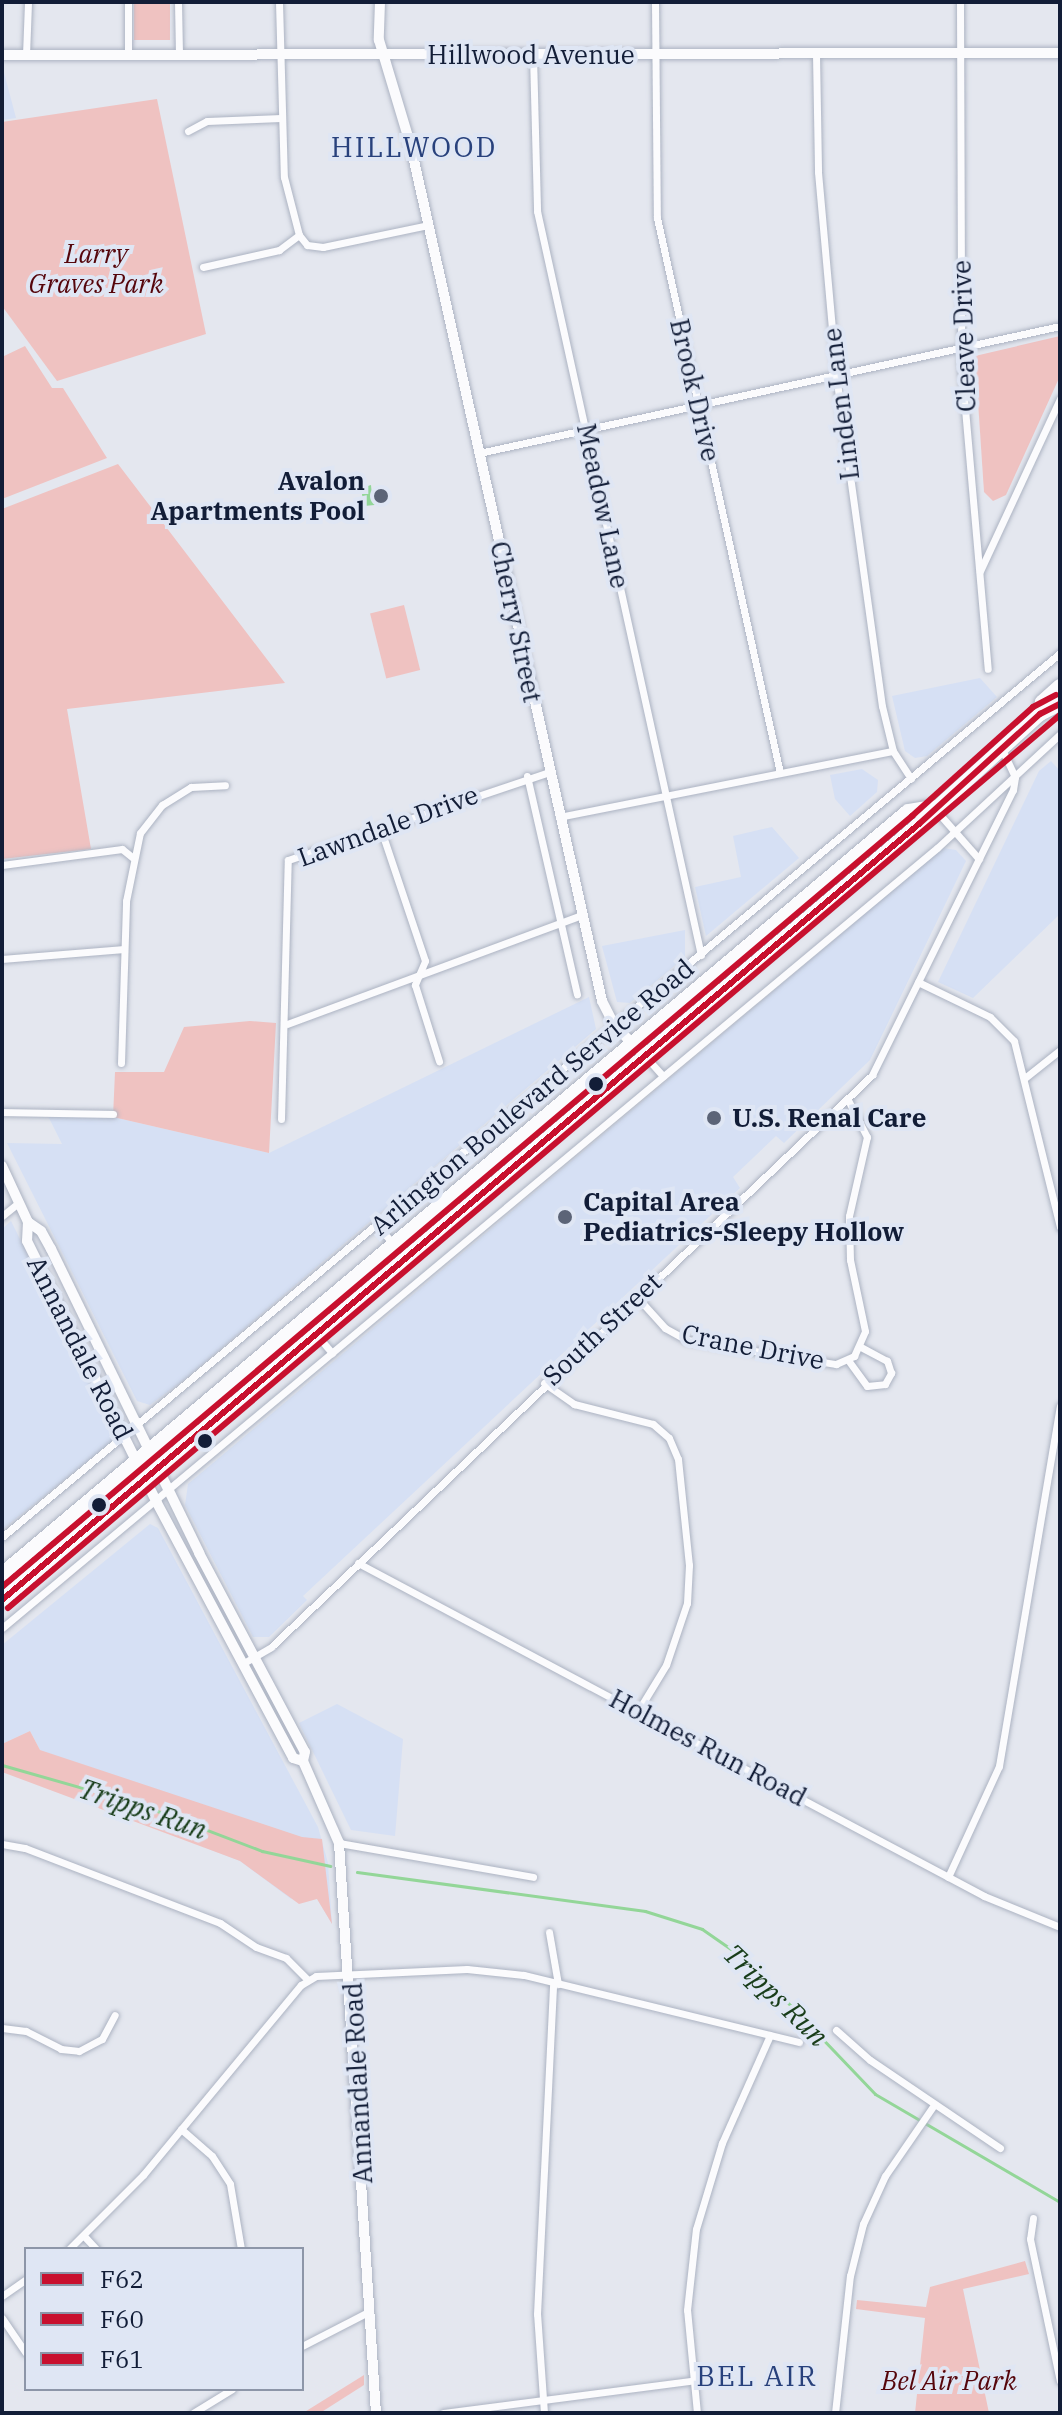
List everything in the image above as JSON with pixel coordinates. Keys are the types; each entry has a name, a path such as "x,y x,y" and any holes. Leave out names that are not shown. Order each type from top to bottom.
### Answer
{"highway":[{"path":"1040,714 1042,702 1060,686"},
{"path":"2,1600 919,824 933,807 1040,714 1060,704"},
{"path":"2,1574 908,811 933,807"}],"main road":[{"name":"Cherry Street","path":"380,2 379,40 411,147 602,1001 615,1026 645,1056"},
{"name":"Hillwood Avenue","path":"2,55 1060,53"},
{"name":"Annandale Road","path":"2,1166 28,1222 27,1241 157,1503 293,1758 303,1761"},
{"name":"Annandale Road","path":"28,1222 41,1231 140,1425 169,1492 305,1752 303,1761 339,1843 352,1975 376,2413"}],"street":[{"path":"26,55 28,2"},
{"path":"128,2 128,55"},
{"path":"178,2 179,55"},
{"path":"279,2 284,177 299,235 307,245 323,247 428,225"},
{"name":"Brook Drive","path":"655,2 657,218 780,773"},
{"name":"Cleave Drive","path":"960,2 961,348 988,669"},
{"name":"Linden Lane","path":"816,54 818,172 836,375 869,621 893,751"},
{"name":"Meadow Lane","path":"533,55 534,193 701,955"},
{"path":"188,131 207,121 281,118"},
{"path":"203,267 279,250 299,235"},
{"path":"479,453 1060,326"},
{"path":"979,573 1060,399"},
{"name":"Arlington Boulevard Service Road","path":"2,1537 140,1425 1060,653"},
{"path":"2,1628 157,1503 955,832 1060,734"},
{"path":"1002,748 1015,777"},
{"path":"559,817 893,751 911,779"},
{"name":"Lawndale Drive","path":"281,1119 287,1024 288,860 527,776 549,772"},
{"path":"527,776 577,994"},
{"name":"South Street","path":"242,1664 271,1647 544,1383 872,1075 979,859 1015,777"},
{"path":"121,1063 124,949 133,858 140,833 162,805 191,787 225,785"},
{"path":"933,807 979,859"},
{"path":"380,827 425,961 415,985 439,1061"},
{"path":"2,865 122,849 133,858"},
{"path":"287,1024 582,915"},
{"path":"2,959 124,949"},
{"path":"918,982 1000,1024 1014,1041 1026,1077 1060,1227"},
{"path":"1026,1077 1060,1050"},
{"name":"Cherry Street","path":"645,1056 663,1076"},
{"name":"Crane Drive","path":"637,1297 665,1328 687,1340 824,1362 848,1360 861,1347 865,1331 850,1260 849,1216 867,1137 848,1100"},
{"path":"2,1112 113,1114"},
{"path":"2,1216 19,1202"},
{"path":"377,1226 393,1243"},
{"path":"316,1334 332,1353"},
{"path":"848,1360 867,1386 885,1384 891,1373 887,1361 861,1347"},
{"path":"544,1383 574,1404 653,1424 669,1438 678,1459 689,1565 687,1603 666,1665 638,1711"},
{"path":"948,1877 999,1766 1060,1406"},
{"name":"Holmes Run Road","path":"358,1563 948,1877 1060,1927"},
{"path":"339,1843 533,1877"},
{"path":"2,1844 25,1848 220,1923 256,1947 286,1958 308,1980"},
{"path":"544,2413 537,2314 555,1983 549,1932"},
{"path":"71,2247 181,2129 308,1980 467,1969 555,1983 799,2042"},
{"path":"2,2028 26,2031 61,2049 79,2051 102,2039 115,2015"},
{"path":"836,2030 932,2108 1000,2148"},
{"path":"697,2413 691,2381 687,2310 696,2229 722,2143 770,2035"},
{"path":"835,2413 856,2250 873,2200 932,2108"},
{"path":"181,2129 212,2156 230,2184 241,2247"},
{"path":"1033,2218 1030,2239 1060,2381"},
{"path":"84,2236 94,2247"},
{"path":"2,2296 24,2280"},
{"path":"304,2345 370,2311"},
{"path":"2,2318 24,2350"},
{"path":"443,2413 691,2381"},
{"path":"193,2413 229,2391"}],"shaded area":[{"path":"2,65 16,118 2,120"},
{"name":"Avalon Apartments Pool","path":"371,485 372,496 386,494 385,504 364,506 361,488"},
{"path":"980,678 997,697 927,756 915,758 905,751 892,696"},
{"path":"1051,761 1060,771 1060,914 973,998 938,982 1039,771"},
{"path":"862,769 878,780 877,792 850,816 835,799 830,775"},
{"path":"772,827 799,858 706,936 695,887 741,877 733,836"},
{"path":"943,848 956,850 966,861 870,1060 784,1143 776,1136 733,1177 740,1188 303,1596 307,1600 269,1637 253,1637 185,1505 188,1484"},
{"path":"685,930 685,957 630,1003 617,1002 602,946"},
{"path":"589,997 596,1029 185,1379 150,1405 137,1401 7,1143 62,1144 48,1116 113,1117 269,1153"},
{"path":"11,1221 115,1432 111,1442 2,1530 2,1229"},
{"path":"150,1524 158,1528 318,1827 328,1863 332,1924 306,1880 291,1899 240,1861 61,1790 30,1731 2,1744 2,1645"},
{"path":"337,1704 403,1739 395,1836 351,1830 299,1723"}],"green space":[{"path":"134,2 170,2 170,40 134,40"},
{"name":"Larry Graves Park","path":"157,99 206,334 57,381 2,306 2,122"},
{"path":"1060,336 1060,376 1006,495 993,501 984,492 975,356"},
{"path":"25,346 52,388 63,388 107,458 2,499 2,357"},
{"path":"118,464 285,683 67,709 91,849 2,859 2,509"},
{"path":"404,605 420,670 386,678 370,613"},
{"path":"250,1021 276,1023 269,1153 113,1117 115,1072 164,1072 184,1027"},
{"path":"30,1731 40,1750 302,1837 322,1839 332,1924 317,1899 299,1904 240,1861 2,1772 2,1744"},
{"name":"Bel Air Park","path":"1025,2261 1029,2274 963,2289 989,2413 915,2413 925,2318 856,2309 857,2300 926,2307 930,2287"},
{"path":"364,2375 364,2385 320,2413 303,2413"}],"waterway":[{"name":"Tripps Run","path":"2,1765 139,1804 262,1851 330,1866"},
{"name":"Tripps Run","path":"357,1872 645,1911 702,1929 748,1961 875,2094 1060,2202"}],"transit line":[{"name":"F61","path":"2,1587 912,816 1033,707 1056,695"},
{"name":"F62","path":"2,1600 919,824 1040,714 1060,704"},
{"name":"F60","path":"8,1608 1060,715"}],"place":[{"name":"Avalon Apartments Pool","path":"381,496"},
{"name":"U.S. Renal Care","path":"714,1118"},
{"name":"Capital Area Pediatrics-Sleepy Hollow","path":"565,1217"}],"district":[{"name":"HILLWOOD","path":"414,147"},
{"name":"BEL AIR","path":"757,2376"}]}
